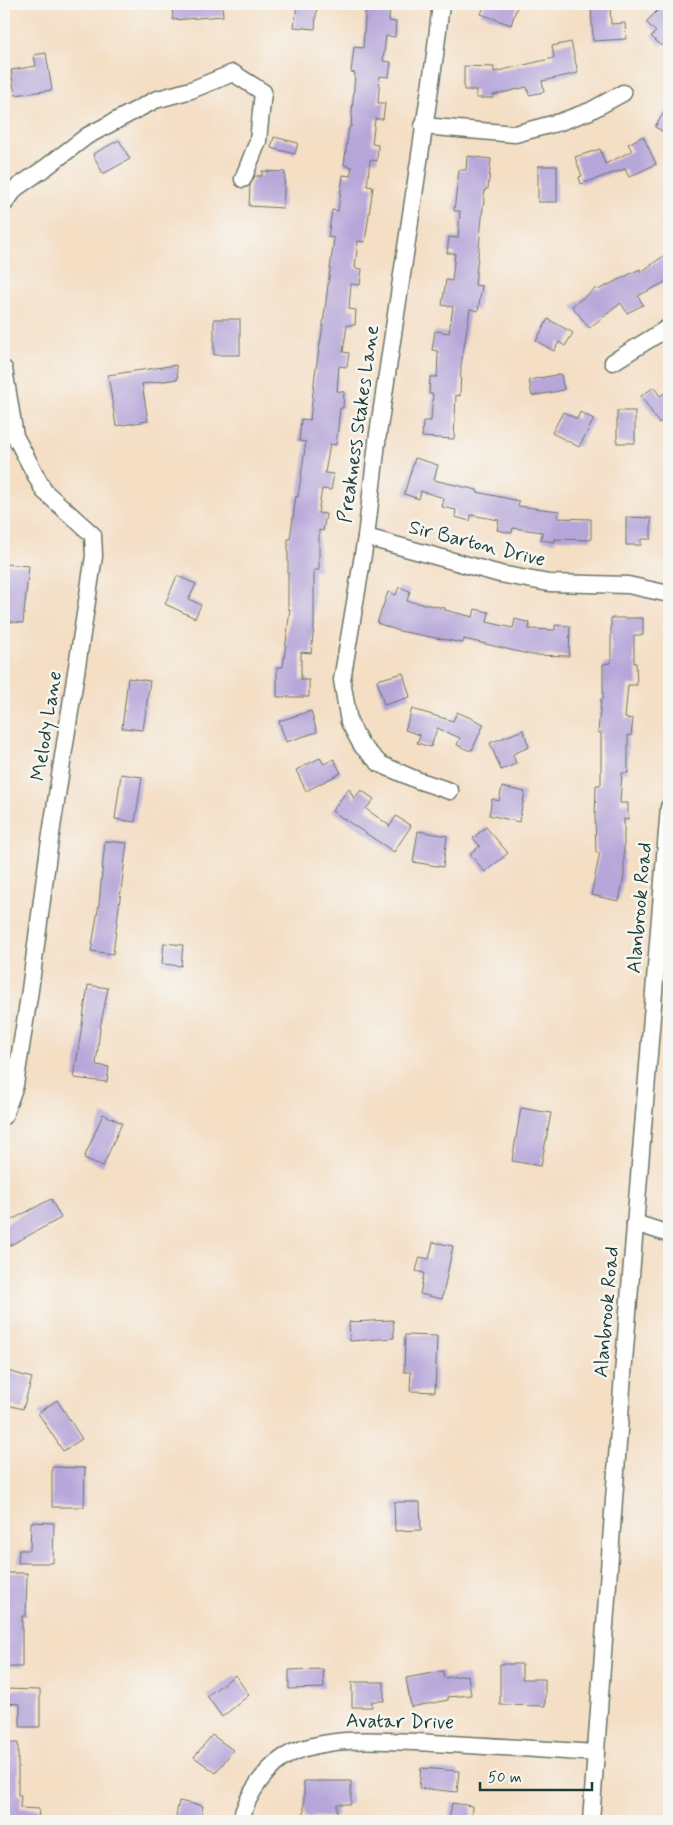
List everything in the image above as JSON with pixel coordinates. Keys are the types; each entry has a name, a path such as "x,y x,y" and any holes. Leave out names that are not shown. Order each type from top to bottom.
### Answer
{"street":[{"name":"Preakness Stakes Lane","path":"441,4 378,434 366,537 342,680 349,722 362,746 380,764 417,780 450,791"},
{"path":"4,204 16,188 87,136 155,100 191,90 233,73 263,92 258,141 243,179"},
{"path":"423,126 515,134 560,122 590,111 623,93"},
{"path":"614,362 669,327"},
{"name":"Melody Lane","path":"4,369 15,436 44,491 93,535 94,556 49,847 15,1085 4,1116"},
{"name":"Sir Barton Drive","path":"366,537 500,574 549,583 628,585 669,594"},
{"name":"Alanbrook Road","path":"591,1821 635,1224 669,807"},
{"path":"635,1224 669,1234"},
{"name":"Avatar Drive","path":"241,1821 251,1795 272,1767 291,1754 333,1742 385,1741 501,1746 596,1753"}],"building":[{"path":"172,4 222,4 223,16 173,20"},
{"path":"297,4 317,4 315,29 294,27"},
{"path":"366,4 390,5 389,21 396,22 395,37 386,36 383,61 391,62 389,77 380,76 378,103 385,103 383,119 375,119 372,144 378,145 377,161 370,160 367,186 373,187 365,242 358,241 355,268 362,269 360,285 351,284 349,309 356,310 355,325 347,325 343,352 349,353 347,367 339,366 337,391 344,392 343,408 340,408 336,445 330,444 325,473 334,474 331,490 322,489 318,513 326,514 323,531 319,530 319,570 314,570 314,626 311,653 301,652 301,680 309,680 309,697 277,697 277,667 283,667 290,609 288,609 288,539 290,539 296,496 298,497 306,442 299,441 301,419 310,420 334,238 328,237 332,210 338,211 343,175 350,176 352,167 344,165 349,127 351,127 355,73 351,72 354,47 363,48"},
{"path":"485,4 518,4 511,25 481,14"},
{"path":"664,4 669,4 669,45 666,42 661,46 651,36 656,32 646,22"},
{"path":"610,5 611,24 625,23 626,39 593,41 591,6"},
{"path":"571,42 578,73 542,81 544,92 529,95 527,87 493,95 493,98 476,98 476,90 464,90 464,66 494,67 494,72 554,58 552,46"},
{"path":"46,53 52,90 15,95 11,70 36,66 34,55"},
{"path":"669,104 669,135 655,127"},
{"path":"643,136 656,164 629,177 625,169 581,184 579,177 582,176 575,157 600,149 605,164 632,151 628,144"},
{"path":"274,137 298,143 295,154 271,148"},
{"path":"119,140 130,159 103,174 93,154"},
{"path":"467,156 491,159 488,189 485,189 475,285 482,286 478,311 470,309 461,366 460,396 456,395 454,439 422,437 423,421 431,421 433,394 429,394 430,377 437,377 438,351 432,350 435,331 449,333 453,307 442,305 446,280 452,281 455,253 447,253 449,237 458,238 460,211 454,211 459,170 466,170"},
{"path":"538,166 557,166 557,202 538,202"},
{"path":"262,171 285,172 283,208 249,206 250,185 255,176 262,176"},
{"path":"669,252 669,280 638,296 643,305 627,313 621,303 589,328 572,306 596,288 598,290 640,269 641,272"},
{"path":"214,319 240,319 240,355 214,355"},
{"path":"548,319 573,333 565,346 559,342 554,351 536,341"},
{"path":"176,365 178,379 142,384 148,421 116,426 108,375"},
{"path":"561,374 564,390 532,396 529,380"},
{"path":"654,387 660,396 669,390 669,416 659,423 641,396"},
{"path":"617,411 635,411 635,443 617,443"},
{"path":"563,412 577,419 580,412 594,419 579,447 552,433"},
{"path":"415,458 438,465 434,480 519,501 518,506 559,511 558,518 591,519 591,540 555,539 555,542 541,540 542,532 513,528 512,533 497,530 499,520 471,515 470,521 455,517 456,510 442,507 444,498 421,491 419,499 404,494"},
{"path":"626,517 651,518 651,539 641,539 641,545 626,545"},
{"path":"5,564 29,566 23,623 4,621"},
{"path":"177,576 196,584 189,599 201,605 195,618 165,604"},
{"path":"399,587 410,591 407,601 445,608 445,610 473,617 475,609 489,612 487,622 513,628 515,619 530,623 529,629 555,630 555,625 570,626 569,656 532,655 464,639 463,643 399,631 377,623 388,592 396,595"},
{"path":"611,618 643,618 643,635 634,635 634,663 636,663 637,685 628,685 625,718 633,719 631,736 628,735 628,773 622,773 620,803 628,803 628,820 624,819 624,876 619,901 591,895 600,853 596,853 595,819 596,785 601,785 601,733 598,732 601,699 603,699 603,664 611,663"},
{"path":"403,673 410,697 384,705 377,680"},
{"path":"128,678 150,681 143,730 122,728"},
{"path":"412,709 453,721 457,712 484,724 472,750 457,745 460,738 437,728 431,747 417,743 420,735 405,730"},
{"path":"311,711 317,732 286,742 279,721"},
{"path":"523,730 529,747 513,754 516,764 501,770 490,743"},
{"path":"320,758 324,764 334,759 341,773 306,791 296,770"},
{"path":"121,774 142,777 135,822 115,819"},
{"path":"502,787 525,792 519,822 489,815 492,799 499,801"},
{"path":"349,788 354,799 361,790 374,799 366,809 390,826 396,816 411,826 394,852 332,811"},
{"path":"486,827 508,853 485,872 470,854 480,846 473,838"},
{"path":"418,831 447,836 443,867 413,862"},
{"path":"105,841 127,843 113,954 91,951 99,904"},
{"path":"164,943 183,945 181,966 162,964"},
{"path":"88,985 108,988 100,1028 96,1065 109,1067 107,1082 74,1078"},
{"path":"521,1108 551,1113 541,1166 512,1161"},
{"path":"103,1114 122,1123 103,1166 84,1158"},
{"path":"51,1199 61,1218 9,1246 4,1237 4,1224"},
{"path":"433,1242 453,1246 442,1299 420,1294 424,1273 416,1271 420,1257 429,1259"},
{"path":"393,1320 394,1338 350,1341 349,1322"},
{"path":"405,1335 437,1336 435,1392 410,1391 411,1372 404,1372"},
{"path":"8,1371 32,1378 23,1409 4,1404 4,1387"},
{"path":"57,1400 82,1439 63,1451 38,1413"},
{"path":"52,1467 85,1468 84,1507 52,1507"},
{"path":"394,1502 420,1502 421,1530 395,1531"},
{"path":"31,1522 54,1523 53,1563 18,1563 19,1550 30,1550"},
{"path":"5,1573 27,1573 26,1616 22,1616 22,1667 4,1667"},
{"path":"500,1664 522,1664 522,1679 545,1679 545,1706 500,1705"},
{"path":"323,1669 324,1688 289,1689 289,1670"},
{"path":"443,1671 444,1678 468,1675 471,1695 448,1697 448,1700 411,1707 406,1678"},
{"path":"235,1675 249,1695 222,1717 207,1696"},
{"path":"352,1682 384,1682 384,1701 372,1701 372,1707 352,1707"},
{"path":"4,1689 40,1690 40,1727 20,1727 20,1704 4,1703"},
{"path":"212,1735 233,1750 216,1773 194,1757"},
{"path":"4,1743 18,1743 18,1795 21,1795 20,1808 39,1809 38,1821 4,1821"},
{"path":"421,1768 459,1771 457,1792 419,1788"},
{"path":"304,1781 351,1781 351,1804 337,1804 337,1817 304,1817"},
{"path":"179,1801 203,1806 200,1821 175,1821"},
{"path":"452,1803 472,1806 471,1821 449,1821"}]}
